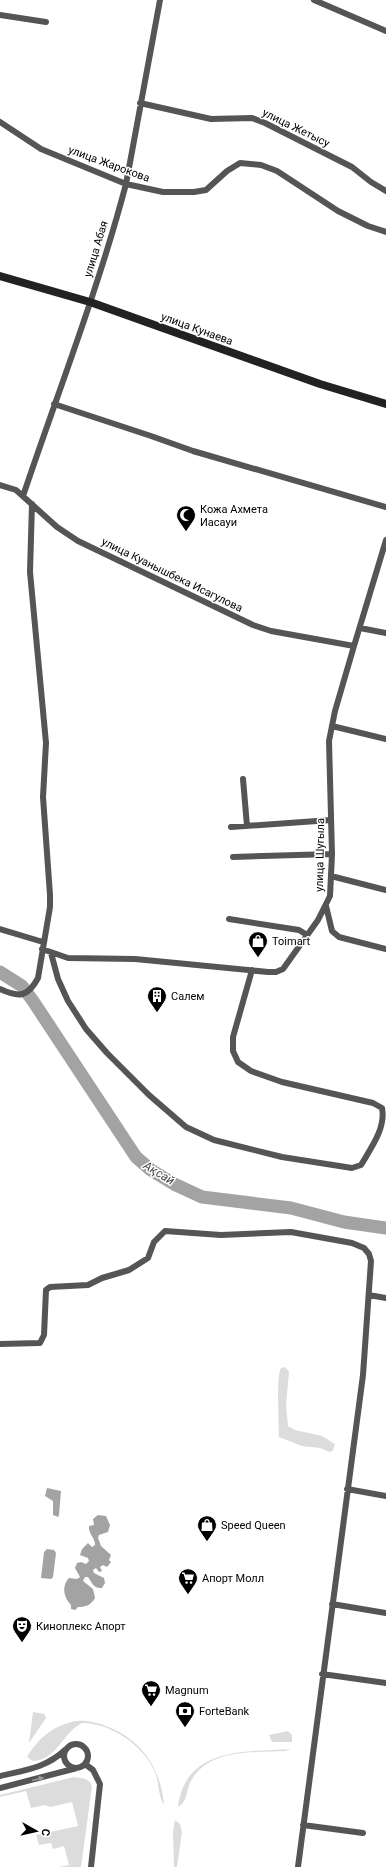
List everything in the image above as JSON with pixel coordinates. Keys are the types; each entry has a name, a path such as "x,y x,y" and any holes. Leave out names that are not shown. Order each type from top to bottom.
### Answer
{"main road":[{"name":"улица Кунаева","path":"0,276 90,302 320,384 386,404"}],"street":[{"name":"улица Абая","path":"23,496 90,302 126,184 160,0"},
{"path":"314,0 386,31"},
{"path":"0,15 46,22"},
{"name":"улица Жетысу","path":"140,103 211,119 238,117 258,120 352,167 371,182 386,191"},
{"name":"улица Жарокова","path":"0,122 41,149 126,184 163,192 194,192 206,190 227,171 240,163 250,163 277,171 338,211 368,226 386,232"},
{"path":"54,404 193,451 386,507"},
{"name":"улица Куанышбека Исагулова","path":"0,484 16,490 57,527 78,541 253,625 271,632 354,646"},
{"path":"0,990 19,996 28,992 34,986 38,978 50,907 44,797 46,743 30,572 32,504"},
{"name":"улица Шугыла","path":"42,949 68,958 135,959 276,972 283,969 326,906 330,896 332,854 329,742 354,646 386,540"},
{"path":"360,628 386,633"},
{"path":"332,726 386,739"},
{"path":"243,779 247,826"},
{"path":"231,827 331,820"},
{"path":"233,857 332,854"},
{"path":"331,876 386,890"},
{"path":"326,906 332,931 339,937 386,949"},
{"path":"229,919 299,930 307,935"},
{"path":"0,929 43,942"},
{"path":"52,953 58,979 68,1000 86,1029 107,1053 149,1095 186,1127 214,1140 282,1157 352,1168 362,1166 384,1126 384,1115 382,1108 373,1103 282,1082 251,1071 238,1062 233,1051 233,1037 252,970"},
{"path":"0,1344 40,1343 44,1335 46,1290 50,1287 88,1285 102,1278 129,1270 148,1258 154,1242 165,1231 221,1235 291,1232 352,1243 364,1248 369,1254 371,1261 363,1375 322,1674 298,1867"},
{"path":"369,1295 386,1298"},
{"path":"347,1489 386,1496"},
{"path":"332,1604 386,1613"},
{"path":"322,1674 386,1683"},
{"path":"0,1776 45,1765 55,1760 66,1749 73,1745 83,1747 88,1757 85,1764 78,1768 0,1788"},
{"path":"66,1749 64,1757 66,1764 70,1767 78,1768"},
{"path":"85,1764 93,1770 98,1777 100,1784 91,1867"},
{"path":"303,1825 363,1833"}],"shaded area":[{"path":"285,1367 289,1372 286,1405 288,1426 295,1430 322,1436 335,1444 333,1450 330,1452 320,1448 302,1446 279,1437 279,1372 281,1368"},
{"path":"47,1488 61,1491 58,1517 53,1515 53,1501 45,1496"},
{"path":"98,1515 106,1516 110,1525 108,1532 99,1535 98,1538 101,1546 111,1555 109,1560 111,1562 107,1567 103,1565 100,1567 102,1571 99,1572 96,1568 93,1570 94,1573 104,1578 105,1583 102,1588 97,1588 88,1577 85,1577 83,1581 93,1589 95,1598 88,1605 78,1607 75,1610 71,1609 71,1605 64,1592 64,1588 69,1578 77,1579 80,1577 75,1568 77,1563 81,1562 86,1564 89,1561 88,1558 80,1555 82,1549 88,1543 92,1547 95,1545 89,1526 94,1525 93,1519"},
{"path":"47,1549 54,1550 56,1553 53,1577 51,1579 41,1578 44,1552"},
{"path":"33,1712 44,1714 46,1718 29,1743"},
{"path":"76,1721 98,1723 106,1726 129,1739 139,1747 154,1767 159,1779 164,1805 155,1772 150,1762 143,1753 125,1737 104,1727 82,1723 75,1727 48,1756 33,1761 27,1757 36,1744 47,1733 60,1726"},
{"path":"288,1731 292,1735 292,1742 272,1742 269,1735"},
{"path":"291,1749 285,1751 233,1754 209,1763 199,1770 191,1781 184,1802 178,1807 183,1787 192,1773 205,1763 220,1757 237,1753"},
{"path":"74,1777 89,1781 92,1786 81,1867 59,1867 69,1865 64,1846 53,1849 51,1843 39,1845 36,1835 78,1826 72,1802 50,1807 45,1805 31,1808 26,1791 0,1797 0,1795"},
{"path":"175,1820 180,1824 182,1832 177,1867 174,1867 173,1831"}],"waterway":[{"name":"Ақсай","path":"0,972 22,986 136,1157 151,1170 174,1184 202,1197 291,1208 344,1222 386,1228"}],"place":[{"name":"Кожа Ахмета Иасауи","path":"186,532"},
{"name":"Toimart","path":"258,958"},
{"name":"Салем","path":"157,1013"},
{"name":"Speed Queen","path":"207,1542"},
{"name":"Апорт Молл","path":"188,1595"},
{"name":"Киноплекс Апорт","path":"22,1643"},
{"name":"Magnum","path":"151,1707"},
{"name":"ForteBank","path":"185,1728"}]}
